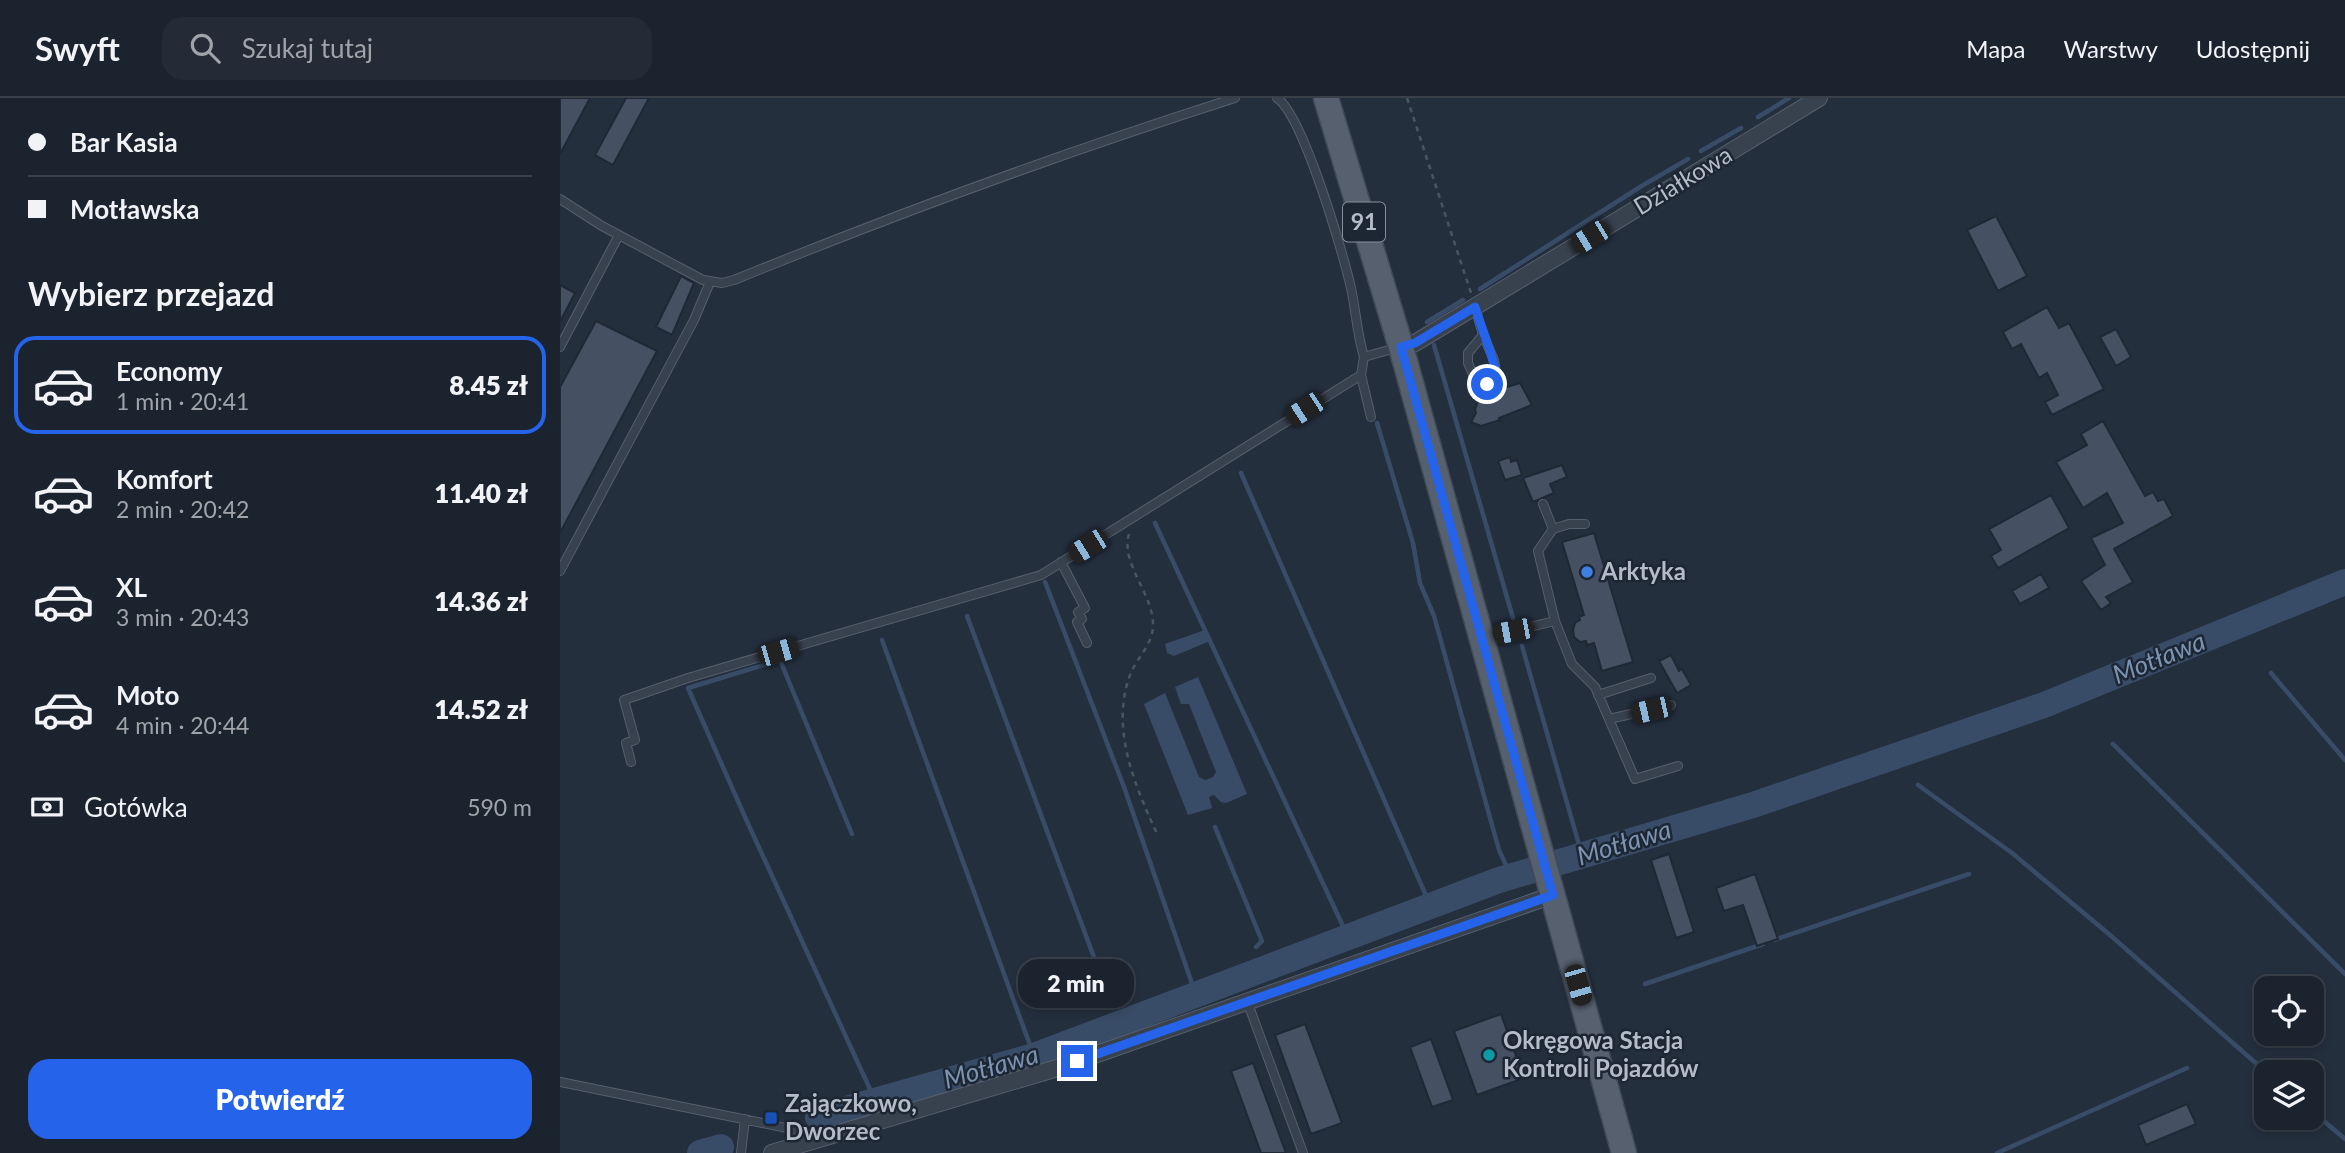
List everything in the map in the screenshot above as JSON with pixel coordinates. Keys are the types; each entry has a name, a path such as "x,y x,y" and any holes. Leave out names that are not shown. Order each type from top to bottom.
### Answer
{"main road":[{"name":"91","path":"1326,98 1401,347 1624,1153"}],"street":[{"name":"Działkowa","path":"1401,347 1415,343 1819,98"},
{"path":"772,1153 1054,1069 1551,889"}],"lane":[{"path":"560,199 619,235 710,282 722,283 1022,170 1235,98"},
{"path":"1277,98 1289,110 1310,158 1346,266 1364,357 1361,375 1371,417"},
{"path":"560,347 619,235"},
{"path":"560,571 694,320 710,282"},
{"path":"1475,307 1494,360 1497,378 1487,384 1476,381 1468,363 1468,353 1483,335"},
{"path":"1364,357 1401,347"},
{"path":"631,762 626,743 635,740 624,700 688,678 1041,575 1361,375"},
{"path":"1543,504 1553,529"},
{"path":"1585,524 1569,524 1553,529 1538,551 1555,621 1572,664 1595,687 1635,779 1678,766"},
{"path":"1061,562 1086,608 1078,612 1082,619 1077,622 1087,643"},
{"path":"1482,638 1555,621"},
{"path":"1598,695 1651,678"},
{"path":"1609,719 1671,705"},
{"path":"1247,1001 1303,1153"},
{"path":"560,1082 828,1136"},
{"path":"741,1153 745,1119"}],"path":[{"path":"1407,98 1475,307"},
{"path":"1136,514 1127,539 1129,558 1147,596 1153,629 1131,673 1123,704 1122,727 1135,777 1158,836"}],"water":[{"path":"1205,630 1210,641 1174,656 1167,653 1165,644"},
{"path":"1198,677 1247,794 1226,803 1214,795 1209,797 1212,808 1188,815 1144,704 1165,693 1199,777 1205,780 1213,777 1216,772 1189,704 1181,704 1175,687"}],"building":[{"path":"560,98 590,98 560,154"},
{"path":"626,98 649,98 613,165 595,155"},
{"path":"1996,216 2027,276 1998,291 1967,230"},
{"path":"681,276 694,283 672,335 656,327"},
{"path":"560,285 575,293 560,322"},
{"path":"2047,307 2059,328 2069,323 2104,389 2052,415 2045,402 2058,395 2047,373 2039,378 2021,344 2012,349 2003,332"},
{"path":"596,321 657,351 560,533 560,387"},
{"path":"2116,329 2131,357 2116,366 2100,337"},
{"path":"1520,383 1532,405 1481,426 1471,422 1482,389 1491,392"},
{"path":"2103,421 2145,496 2153,492 2158,501 2164,499 2173,516 2114,549 2133,582 2106,597 2111,603 2101,610 2081,581 2105,565 2091,538 2123,523 2107,493 2083,508 2056,462 2087,445 2081,434"},
{"path":"1510,457 1511,462 1517,460 1522,475 1505,480 1498,461"},
{"path":"1562,465 1567,477 1550,484 1554,493 1533,502 1523,478"},
{"path":"2051,495 2069,528 1998,568 1991,556 2001,550 1989,529"},
{"path":"1594,533 1633,662 1602,671 1594,643 1587,645 1586,641 1580,642 1574,637 1575,623 1584,615 1562,542"},
{"path":"2041,574 2049,588 2020,604 2012,591"},
{"path":"1671,655 1679,671 1682,669 1691,685 1677,693 1659,661"},
{"path":"1669,854 1694,932 1676,938 1651,860"},
{"path":"1755,874 1778,939 1757,946 1743,905 1724,911 1716,888"},
{"name":"Okręgowa Stacja Kontroli Pojazdów","path":"1501,1014 1524,1078 1477,1095 1454,1031"},
{"path":"1305,1024 1342,1123 1311,1134 1275,1035"},
{"path":"1431,1039 1453,1100 1432,1107 1410,1047"},
{"path":"1253,1063 1286,1153 1261,1153 1231,1071"},
{"path":"2187,1104 2196,1124 2146,1145 2138,1125"}],"waterway":[{"path":"1758,117 1789,98"},
{"path":"1701,151 1741,128"},
{"path":"1480,289 1688,159"},
{"path":"1427,322 1463,300"},
{"path":"1434,345 1513,618"},
{"path":"1377,423 1413,543 1420,583 1434,616 1499,850 1511,876"},
{"path":"1241,473 1431,907"},
{"path":"1155,523 1348,937"},
{"path":"1045,582 1124,787 1196,995"},
{"name":"Motława","path":"818,1117 1034,1056 1499,880 1753,805 2044,705 2345,582"},
{"path":"967,616 1111,1003"},
{"path":"882,640 1034,1056"},
{"path":"1522,646 1582,855"},
{"path":"852,834 780,660 688,688 875,1100"},
{"path":"2271,673 2345,760"},
{"path":"2113,744 2345,974"},
{"path":"1918,785 2012,853 2254,1062"},
{"path":"1215,827 1262,941 1256,947"},
{"path":"1774,940 1969,874"},
{"path":"1645,984 1763,944"},
{"path":"1997,1153 2187,1068"},
{"path":"2324,1121 2345,1139"},
{"name":"Motława","path":"700,1153 721,1147"}],"place":[{"name":"Arktyka","path":"1587,572"},
{"name":"Okręgowa Stacja Kontroli Pojazdów","path":"1489,1055"},
{"name":"Zajączkowo, Dworzec","path":"771,1118"}],"route":[{"path":"1077,1061 1553,895 1401,347 1415,343 1475,307 1494,360 1497,378 1487,384"}]}
